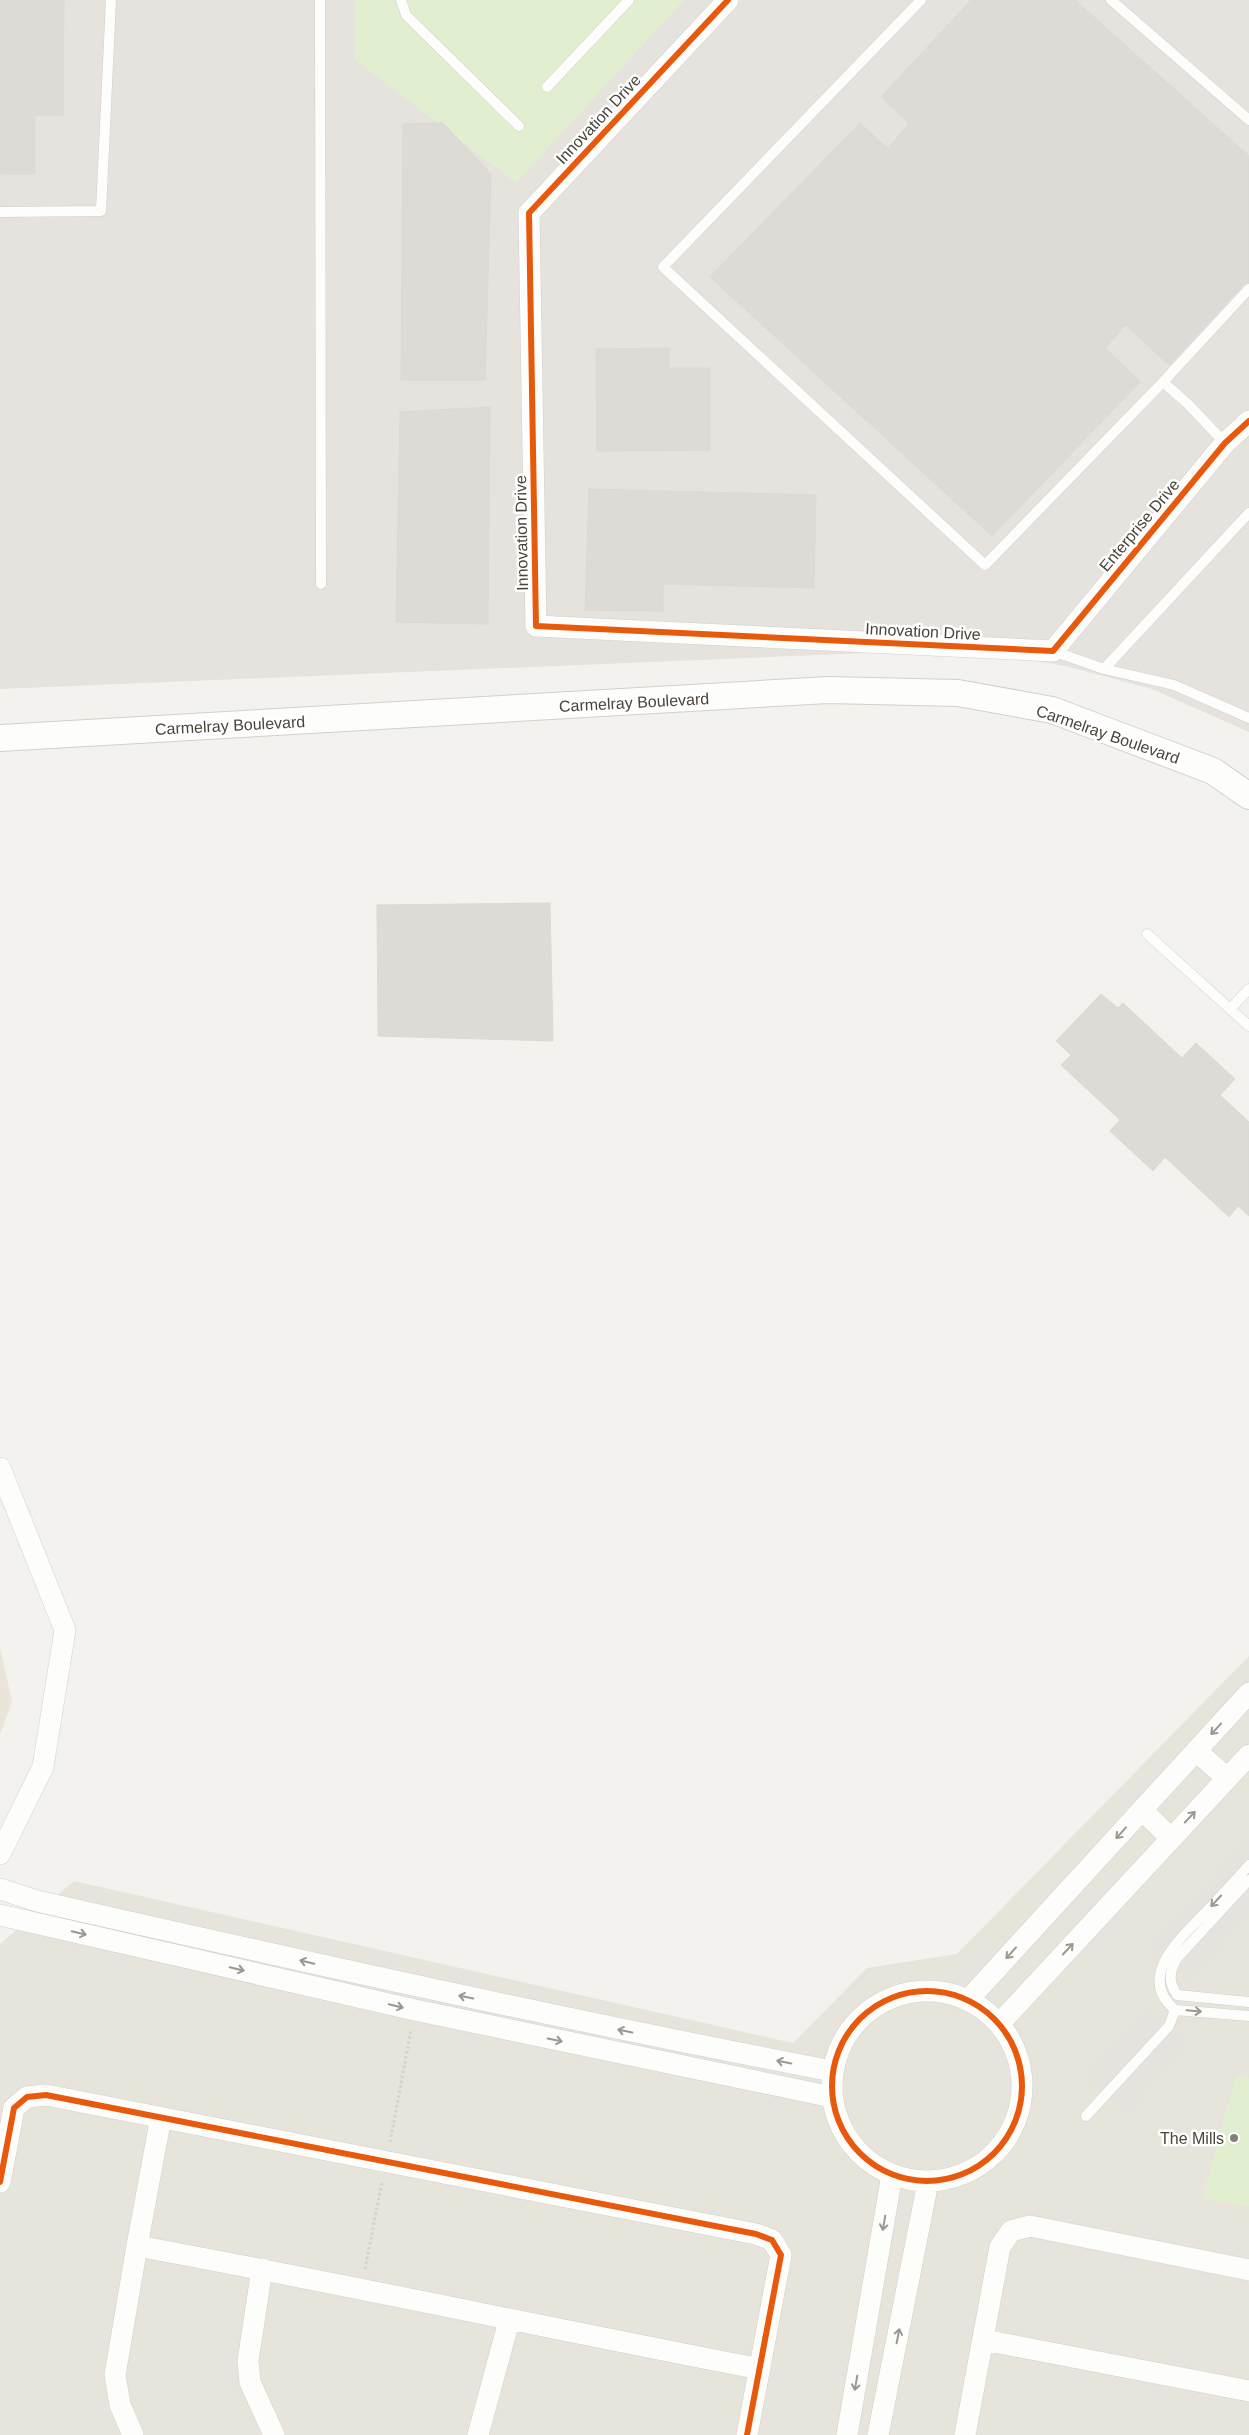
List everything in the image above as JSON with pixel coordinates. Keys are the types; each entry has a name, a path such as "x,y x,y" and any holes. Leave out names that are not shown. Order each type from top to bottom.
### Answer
{"street":[{"name":"Innovation Drive","path":"728,0 529,214 536,626 1053,651"},
{"name":"Enterprise Drive","path":"1053,651 1225,443 1249,421"},
{"name":"Carmelray Boulevard","path":"0,738 828,690 958,693 1052,710 1213,771 1249,796"},
{"path":"0,1468 65,1630 43,1766 0,1854"},
{"path":"968,2000 1249,1693"},
{"path":"1196,1751 1227,1778"},
{"path":"999,2024 1249,1755"},
{"path":"1142,1810 1171,1838"},
{"path":"0,1889 37,1901 419,1988 832,2071"},
{"path":"0,1915 414,2010 832,2097"},
{"path":"934,1992 968,2000 984,2010 999,2024 1017,2055 1022,2090 1014,2125 993,2155 963,2174 928,2182 892,2175 862,2158 841,2130 832,2097 832,2071 844,2038 868,2012 899,1995 934,1992"},
{"path":"0,2182 14,2108 27,2098 46,2094 756,2234 772,2240 781,2256 747,2435"},
{"path":"133,2435 120,2405 115,2375 161,2117"},
{"path":"847,2435 892,2175"},
{"path":"878,2435 928,2182"},
{"path":"965,2435 1000,2247 1011,2231 1030,2226 1249,2270"},
{"path":"137,2246 262,2269 509,2321 760,2369"},
{"path":"262,2269 249,2368 250,2382 274,2435"},
{"path":"478,2435 509,2321"},
{"path":"984,2340 1249,2391"}],"lane":[{"path":"0,212 101,211 111,0"},
{"path":"320,0 321,584"},
{"path":"401,0 406,15 519,126"},
{"path":"547,87 629,0"},
{"path":"921,0 663,267 986,565 1164,382 1249,289"},
{"path":"1111,0 1249,120"},
{"path":"1164,382 1225,443"},
{"path":"1104,668 1249,513"},
{"path":"1053,651 1104,668 1174,685 1249,718"},
{"path":"1147,934 1249,1026"},
{"path":"1230,1009 1249,989"},
{"path":"1249,1865 1168,1952 1160,1972 1160,1991 1168,2004 1175,2010 1249,2016"},
{"path":"1249,1880 1177,1958 1170,1971 1170,1984 1178,1994 1249,2002"},
{"path":"1086,2116 1169,2026 1175,2010"}],"path":[{"path":"361,2289 414,2010"}],"shaded area":[{"path":"0,0 1249,0 1249,732 1152,689 1066,666 963,649 0,689"},
{"path":"0,1647 12,1702 0,1734"},
{"path":"1249,1656 1249,2435 0,2435 0,1944 74,1881 793,2043 867,1968 957,1954"},
{"path":"1249,1840 1249,1913 1187,1980 1150,1947"},
{"path":"1147,2009 1187,2043 1126,2113 1086,2078"}],"green space":[{"path":"355,0 684,0 516,183 354,59"},
{"name":"The Mills","path":"1236,2075 1249,2078 1249,2207 1202,2198"}],"building":[{"path":"0,0 64,0 63,115 35,115 35,174 0,174"},
{"path":"971,0 1075,0 1249,156 1249,282 1244,284 1169,365 1126,325 1105,348 1140,382 992,536 710,277 860,123 888,149 909,123 881,97"},
{"path":"443,123 491,174 485,380 401,380 403,124"},
{"path":"669,348 669,368 710,368 710,450 597,451 596,349"},
{"path":"490,407 488,624 396,622 400,412"},
{"path":"589,489 816,495 814,588 663,584 663,611 585,610"},
{"path":"550,903 553,1041 378,1036 377,905"},
{"path":"1101,994 1118,1008 1123,1003 1182,1058 1196,1043 1235,1079 1220,1095 1249,1122 1249,1216 1238,1206 1229,1217 1165,1157 1153,1171 1110,1131 1120,1120 1061,1065 1071,1055 1056,1041"}],"cycle path":[{"path":"728,0 529,213 536,626 1053,651 1225,443 1249,421"},
{"path":"927,1991 945,1993 963,1999 980,2007 994,2019 1006,2033 1014,2050 1020,2068 1022,2086 1020,2104 1014,2122 1006,2139 994,2153 980,2165 963,2173 945,2179 927,2181 909,2179 891,2173 874,2165 860,2153 848,2139 840,2122 834,2104 832,2086 834,2068 840,2050 848,2033 860,2019 874,2007 891,1999 909,1993 927,1991"},
{"path":"0,2182 14,2108 27,2097 46,2095 756,2234 772,2240 781,2255 747,2435"}],"place":[{"name":"The Mills","path":"1234,2138"}]}
